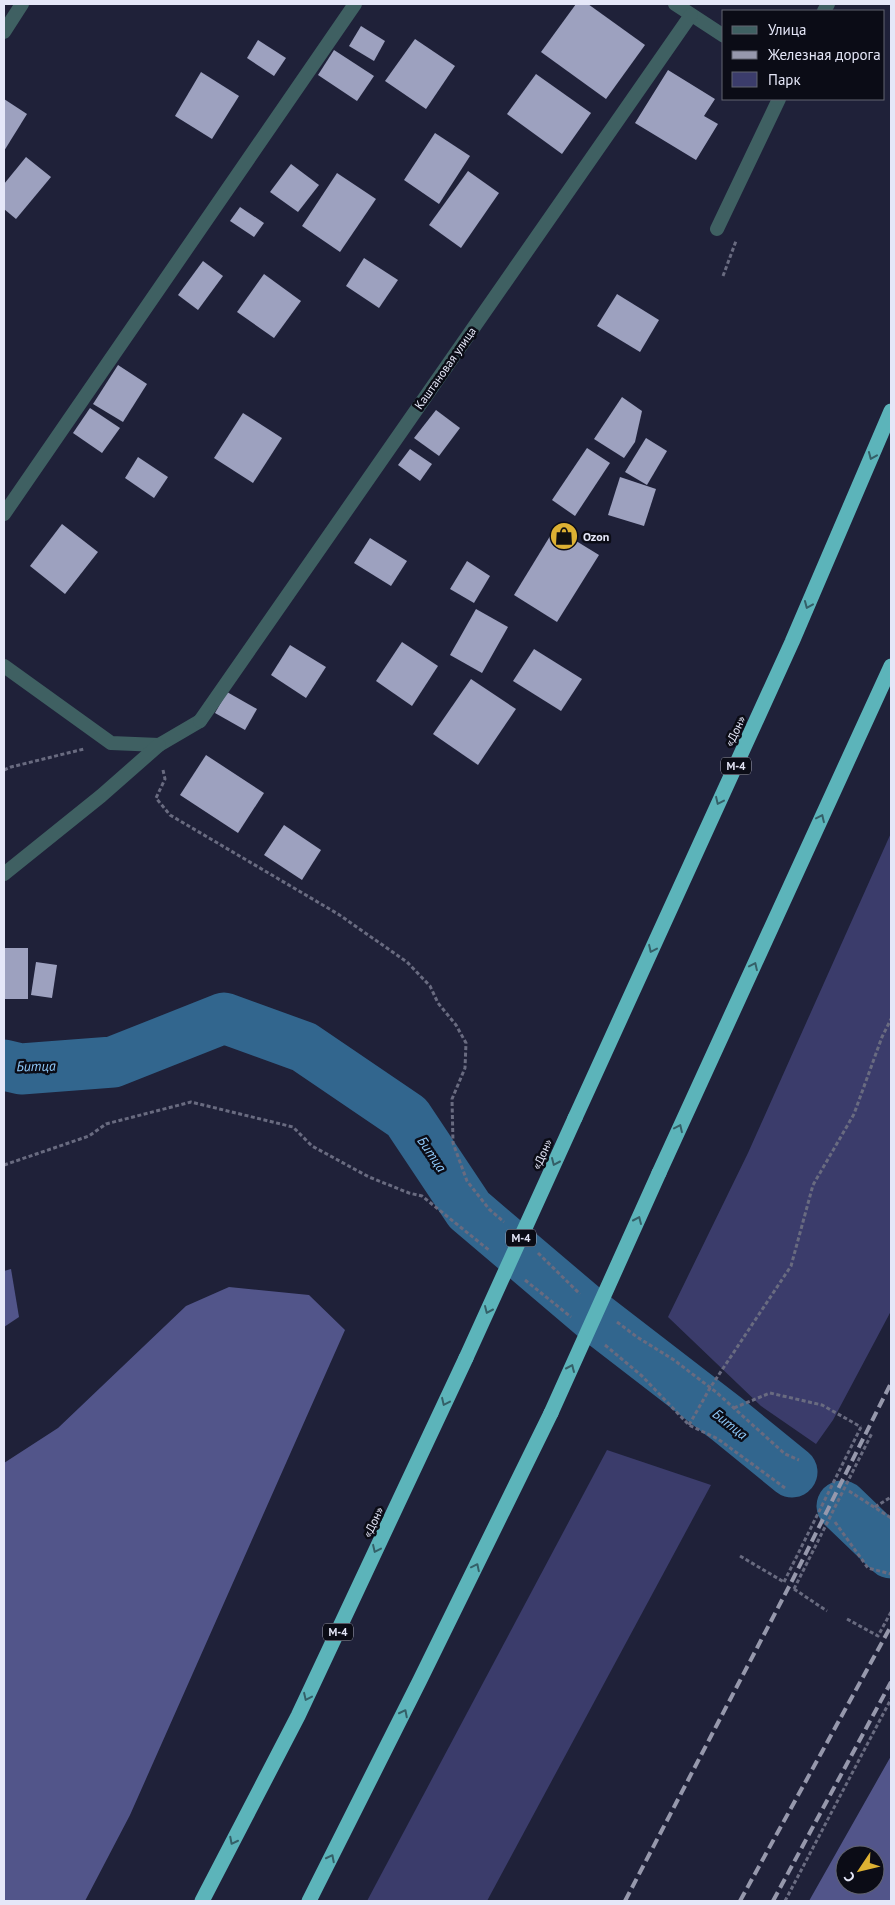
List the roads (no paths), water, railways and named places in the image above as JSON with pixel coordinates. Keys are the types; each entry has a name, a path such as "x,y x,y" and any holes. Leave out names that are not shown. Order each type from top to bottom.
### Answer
{"highway":[{"name":"«Дон»","path":"202,1901 298,1716 466,1358 792,642 891,411"},
{"path":"309,1901 416,1689 551,1413 891,666"}],"street":[{"path":"4,32 22,4"},
{"path":"4,514 356,4"},
{"path":"675,4 722,35"},
{"name":"Каштановая улица","path":"159,745 200,721 690,15"},
{"path":"717,229 779,100"},
{"path":"4,666 111,743 159,745"},
{"path":"4,874 101,796 159,745"}],"waterway":[{"name":"Битца","path":"4,1065 21,1069 113,1062 224,1018 304,1047 407,1117 469,1210 596,1318 727,1419 792,1472"},
{"name":"Битца","path":"842,1506 891,1553"}],"railway":[{"path":"625,1901 794,1577 891,1383"},
{"path":"740,1901 891,1626"},
{"path":"773,1901 891,1682"}],"place":[{"name":"Ozon","path":"564,536"}]}
